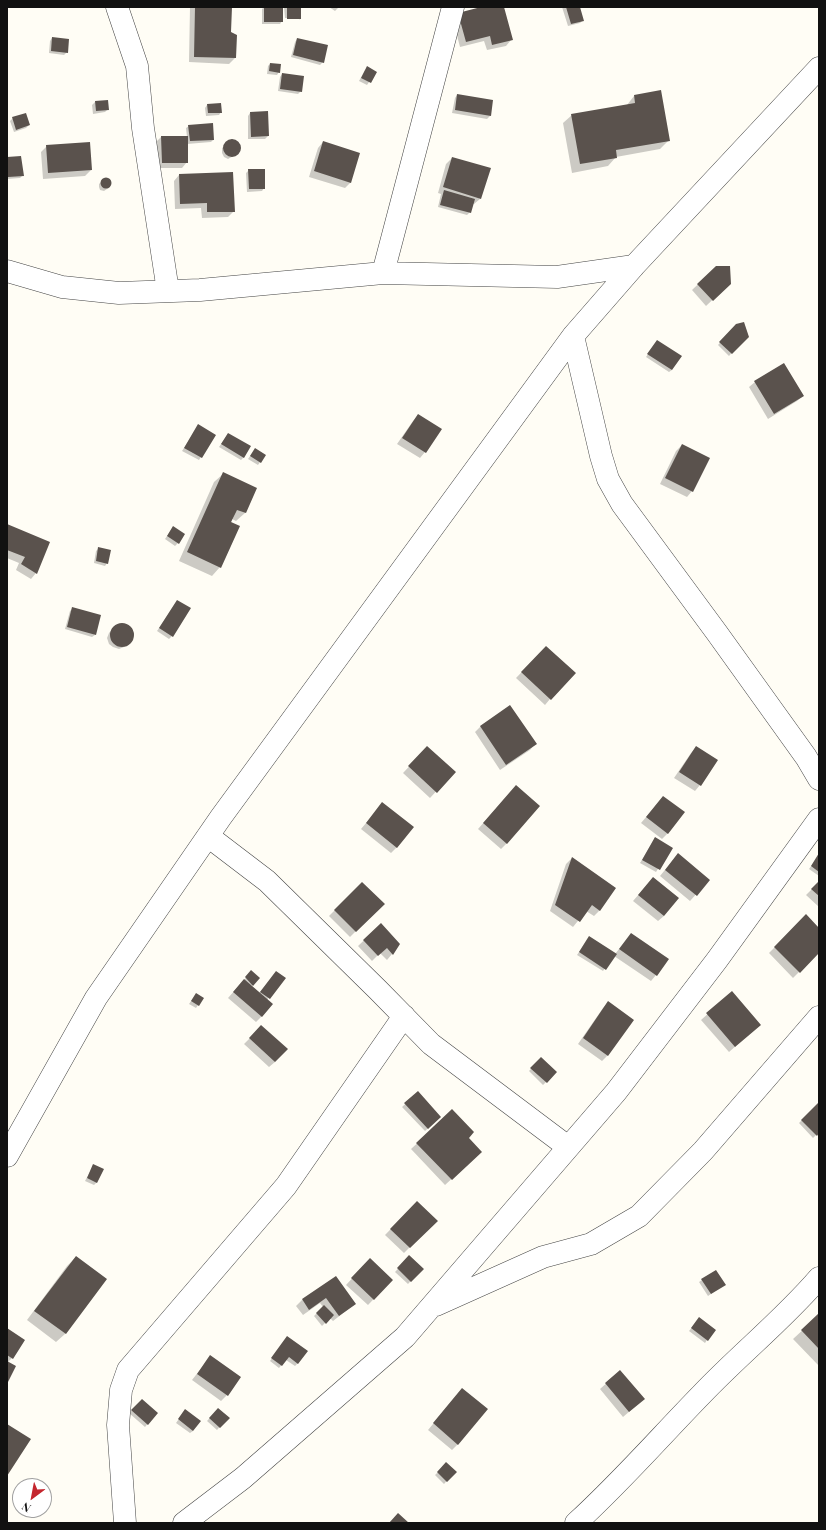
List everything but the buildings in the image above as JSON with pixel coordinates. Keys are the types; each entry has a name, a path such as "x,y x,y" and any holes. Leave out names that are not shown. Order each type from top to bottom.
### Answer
{"street":[{"path":"117,7 137,66 143,128 168,291"},
{"path":"383,273 453,7"},
{"path":"7,1156 96,998 208,836 573,336 634,266 819,68"},
{"path":"7,271 62,287 119,293 200,290 383,273 557,277 634,266"},
{"path":"573,336 601,456 608,479 622,504 726,645 806,757 819,779"},
{"path":"184,1523 243,1478 405,1337 616,1092 717,960 819,820"},
{"path":"208,836 267,881 431,1044 568,1147"},
{"path":"125,1523 118,1425 121,1390 128,1370 286,1186 404,1016"},
{"path":"430,1307 543,1257 591,1244 639,1216 703,1150 819,1017"},
{"path":"576,1523 649,1450 702,1393 801,1299 819,1278"}]}
